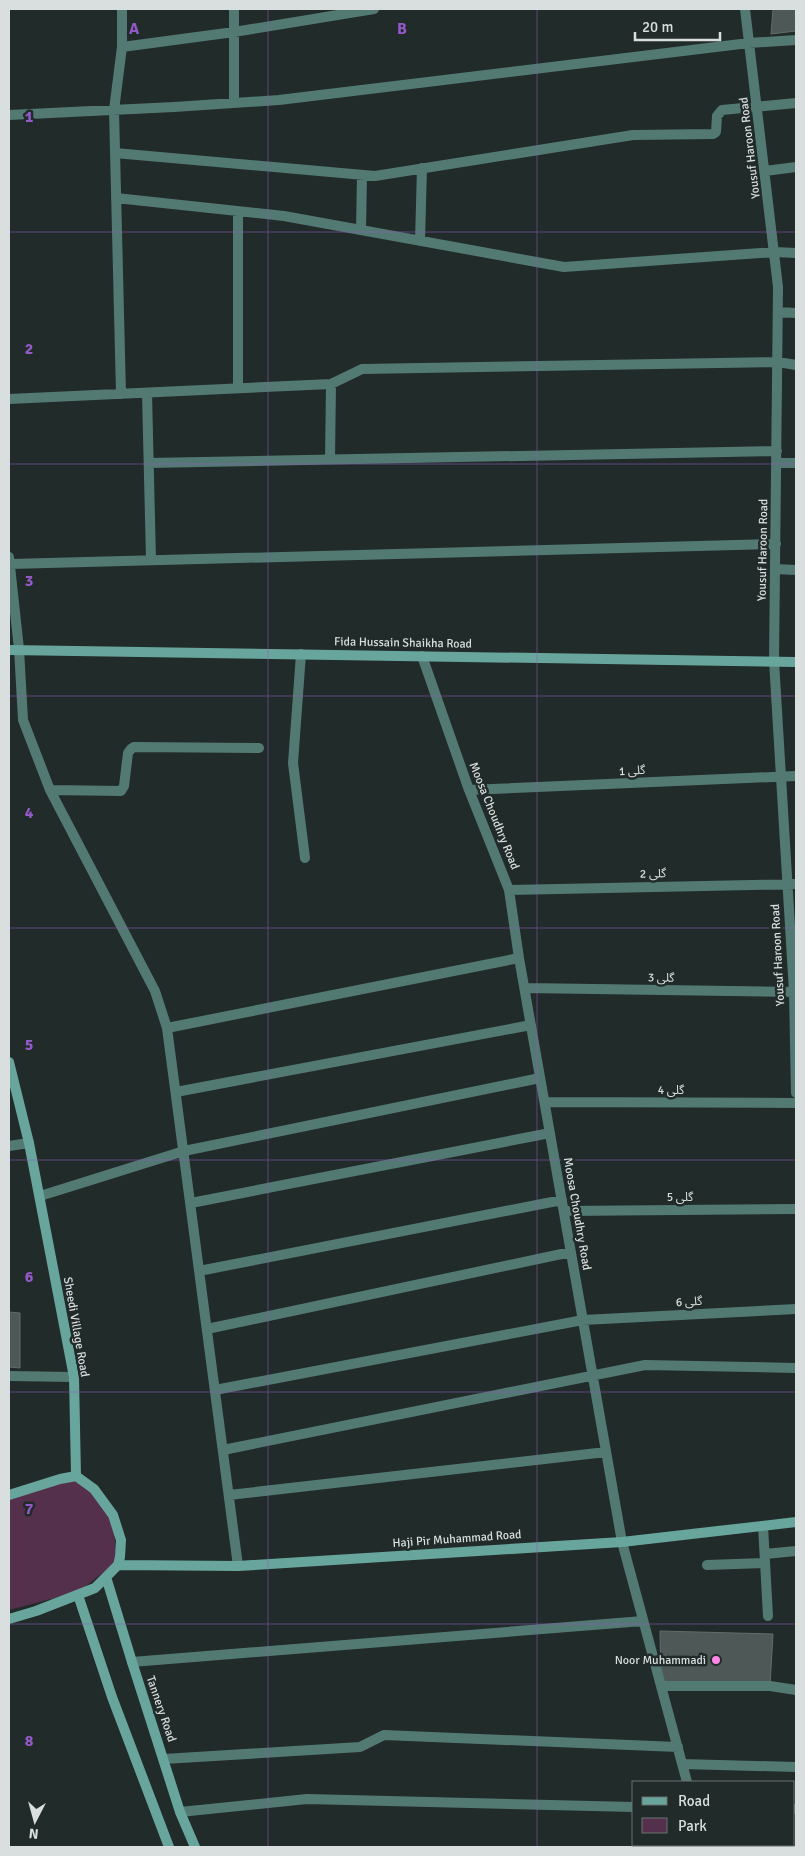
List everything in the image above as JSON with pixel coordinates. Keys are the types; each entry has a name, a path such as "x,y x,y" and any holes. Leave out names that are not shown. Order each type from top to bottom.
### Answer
{"main road":[{"name":"Fida Hussain Shaikha Road","path":"14,649 796,662"},
{"name":"Sheedi Village Road","path":"9,1062 40,1196 74,1377 76,1476"},
{"path":"9,1495 76,1476 94,1489 113,1515 121,1540 118,1565 95,1588 9,1619"},
{"name":"Haji Pir Muhammad Road","path":"118,1565 238,1566 622,1542 796,1522"},
{"name":"Tannery Road","path":"106,1577 180,1812 195,1847"},
{"path":"78,1595 112,1697 168,1847"}],"street":[{"path":"121,394 114,110 122,47 122,9"},
{"path":"234,9 234,103"},
{"path":"122,47 234,32 374,9"},
{"name":"Yousuf Haroon Road","path":"745,9 778,287 774,661 791,884 796,1093"},
{"path":"9,115 279,100 749,42 796,40"},
{"path":"115,153 375,176 633,135 713,134 717,128 717,116 722,110 796,103"},
{"path":"765,171 796,167"},
{"path":"420,241 422,168"},
{"path":"361,230 362,175"},
{"path":"116,198 284,216 564,267 774,252 796,253"},
{"path":"238,212 238,388"},
{"path":"778,312 796,314"},
{"path":"9,399 332,384 362,369 778,362 796,365"},
{"path":"330,460 332,384"},
{"path":"147,393 151,560"},
{"path":"149,463 777,451"},
{"path":"776,463 796,463"},
{"path":"238,1566 167,1028 154,991 50,790 23,720 14,649 9,561 151,560 776,544"},
{"path":"775,569 796,570"},
{"path":"301,654 293,763 305,858"},
{"name":"Moosa Choudhry Road","path":"422,656 469,790 509,890 519,958 622,1542 687,1781"},
{"path":"50,790 121,790 124,786 128,753 134,747 258,748"},
{"name":"گلی 1","path":"469,790 796,776"},
{"name":"گلی 2","path":"509,890 791,884"},
{"path":"167,1028 519,958"},
{"name":"گلی 3","path":"525,988 795,992"},
{"path":"176,1092 531,1025"},
{"path":"40,1196 184,1151 540,1078"},
{"name":"گلی 4","path":"545,1102 796,1103"},
{"path":"191,1203 550,1133"},
{"path":"9,1146 29,1143"},
{"name":"گلی 5","path":"199,1271 563,1205 796,1209"},
{"path":"207,1330 571,1252"},
{"name":"گلی 6","path":"215,1390 583,1320 796,1309"},
{"path":"223,1450 645,1365 796,1368"},
{"path":"9,1376 74,1377"},
{"path":"229,1495 606,1452"},
{"path":"763,1526 768,1616"},
{"path":"707,1565 765,1559 796,1551"},
{"path":"132,1662 643,1621"},
{"path":"661,1686 770,1686 796,1690"},
{"path":"164,1759 360,1747 384,1735 678,1747"},
{"path":"682,1764 796,1767"},
{"path":"180,1812 307,1799 632,1806"}],"green space":[{"path":"76,1476 112,1512 117,1562 78,1592 9,1610 9,1495"}],"building":[{"path":"773,9 796,9 796,31 771,34"},
{"path":"9,1312 20,1313 20,1368 9,1367"},
{"name":"Noor Muhammadi","path":"660,1631 773,1634 770,1686 661,1686"}],"place":[{"name":"Noor Muhammadi","path":"716,1660"}]}
